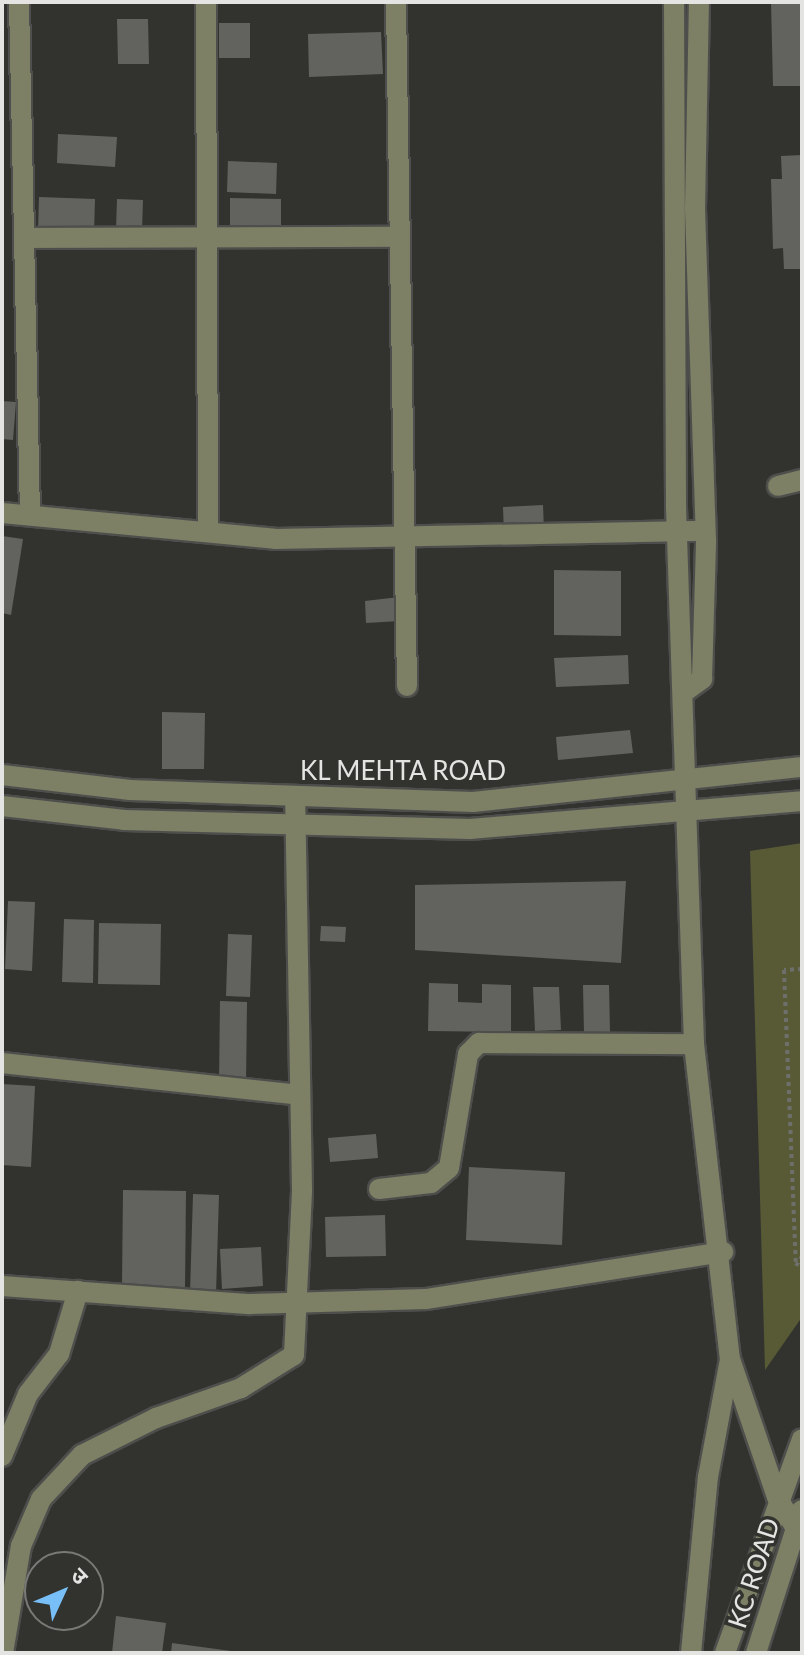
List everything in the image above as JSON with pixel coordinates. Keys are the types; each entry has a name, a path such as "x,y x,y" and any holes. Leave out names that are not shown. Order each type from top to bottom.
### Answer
{"street":[{"path":"19,2 30,515"},
{"path":"206,2 208,532"},
{"path":"396,2 395,237 406,538 407,686"},
{"path":"674,2 677,532 687,690 694,1044 723,1252 730,1359 708,1477 691,1653"},
{"path":"687,690 702,679 705,531 695,208 699,2"},
{"path":"24,238 395,237"},
{"path":"778,486 802,480"},
{"path":"2,513 208,532 406,538 705,531"},
{"name":"KL MEHTA ROAD","path":"2,775 130,790 473,802 802,767"},
{"path":"3,1653 21,1546 41,1499 82,1455 156,1418 241,1388 294,1355 301,1303 295,796"},
{"name":"KL MEHTA ROAD","path":"2,806 124,820 470,829 802,801"},
{"path":"379,1189 431,1183 449,1168 468,1054 479,1043 694,1044"},
{"path":"2,1063 299,1095"},
{"path":"2,1286 301,1303 469,1296 723,1252"},
{"path":"2,1456 28,1394 59,1354 78,1291"},
{"path":"730,1359 777,1497 798,1519"},
{"path":"725,1653 777,1497 802,1439"},
{"name":"KC ROAD","path":"756,1653 798,1519"}],"path":[{"path":"802,969 784,970 796,1266 802,1256"}],"green space":[{"path":"802,843 802,1317 765,1370 750,851"}],"building":[{"path":"771,2 802,2 802,86 773,86"},
{"path":"117,19 148,19 149,64 118,64"},
{"path":"219,23 250,23 250,58 219,58"},
{"path":"381,32 383,74 309,77 308,34"},
{"path":"58,134 117,137 115,167 57,163"},
{"path":"802,155 802,269 784,269 783,248 773,249 771,179 782,179 781,156"},
{"path":"228,161 277,163 276,194 227,192"},
{"path":"39,197 95,199 94,233 38,231"},
{"path":"230,198 281,199 281,226 230,225"},
{"path":"117,199 143,200 142,230 116,229"},
{"path":"2,401 16,402 13,440 2,439"},
{"path":"543,505 544,532 504,534 503,507"},
{"path":"2,536 23,539 11,615 2,613"},
{"path":"554,570 621,571 621,636 554,635"},
{"path":"399,597 400,621 366,623 365,601"},
{"path":"628,655 629,684 556,687 554,658"},
{"path":"162,712 205,713 204,769 162,769"},
{"path":"630,730 633,753 558,760 556,737"},
{"path":"626,881 621,963 415,950 415,885"},
{"path":"8,901 35,902 32,971 5,969"},
{"path":"64,919 94,920 93,983 62,982"},
{"path":"99,923 161,924 160,985 98,984"},
{"path":"321,926 346,927 345,942 320,941"},
{"path":"228,934 252,935 250,997 226,996"},
{"path":"429,983 458,984 458,1002 482,1003 482,984 511,985 511,1032 428,1031"},
{"path":"583,985 609,985 610,1033 584,1034"},
{"path":"533,987 559,987 561,1030 535,1031"},
{"path":"220,1001 247,1002 246,1084 219,1084"},
{"path":"2,1084 35,1086 31,1167 2,1165"},
{"path":"376,1134 378,1158 330,1162 328,1138"},
{"path":"469,1167 565,1172 562,1245 466,1240"},
{"path":"123,1190 186,1191 185,1287 122,1286"},
{"path":"193,1194 219,1195 216,1294 190,1293"},
{"path":"385,1215 386,1256 326,1257 325,1217"},
{"path":"261,1247 263,1286 222,1289 220,1249"},
{"path":"116,1616 166,1623 162,1653 112,1653"},
{"path":"172,1643 231,1651 171,1653"}]}
